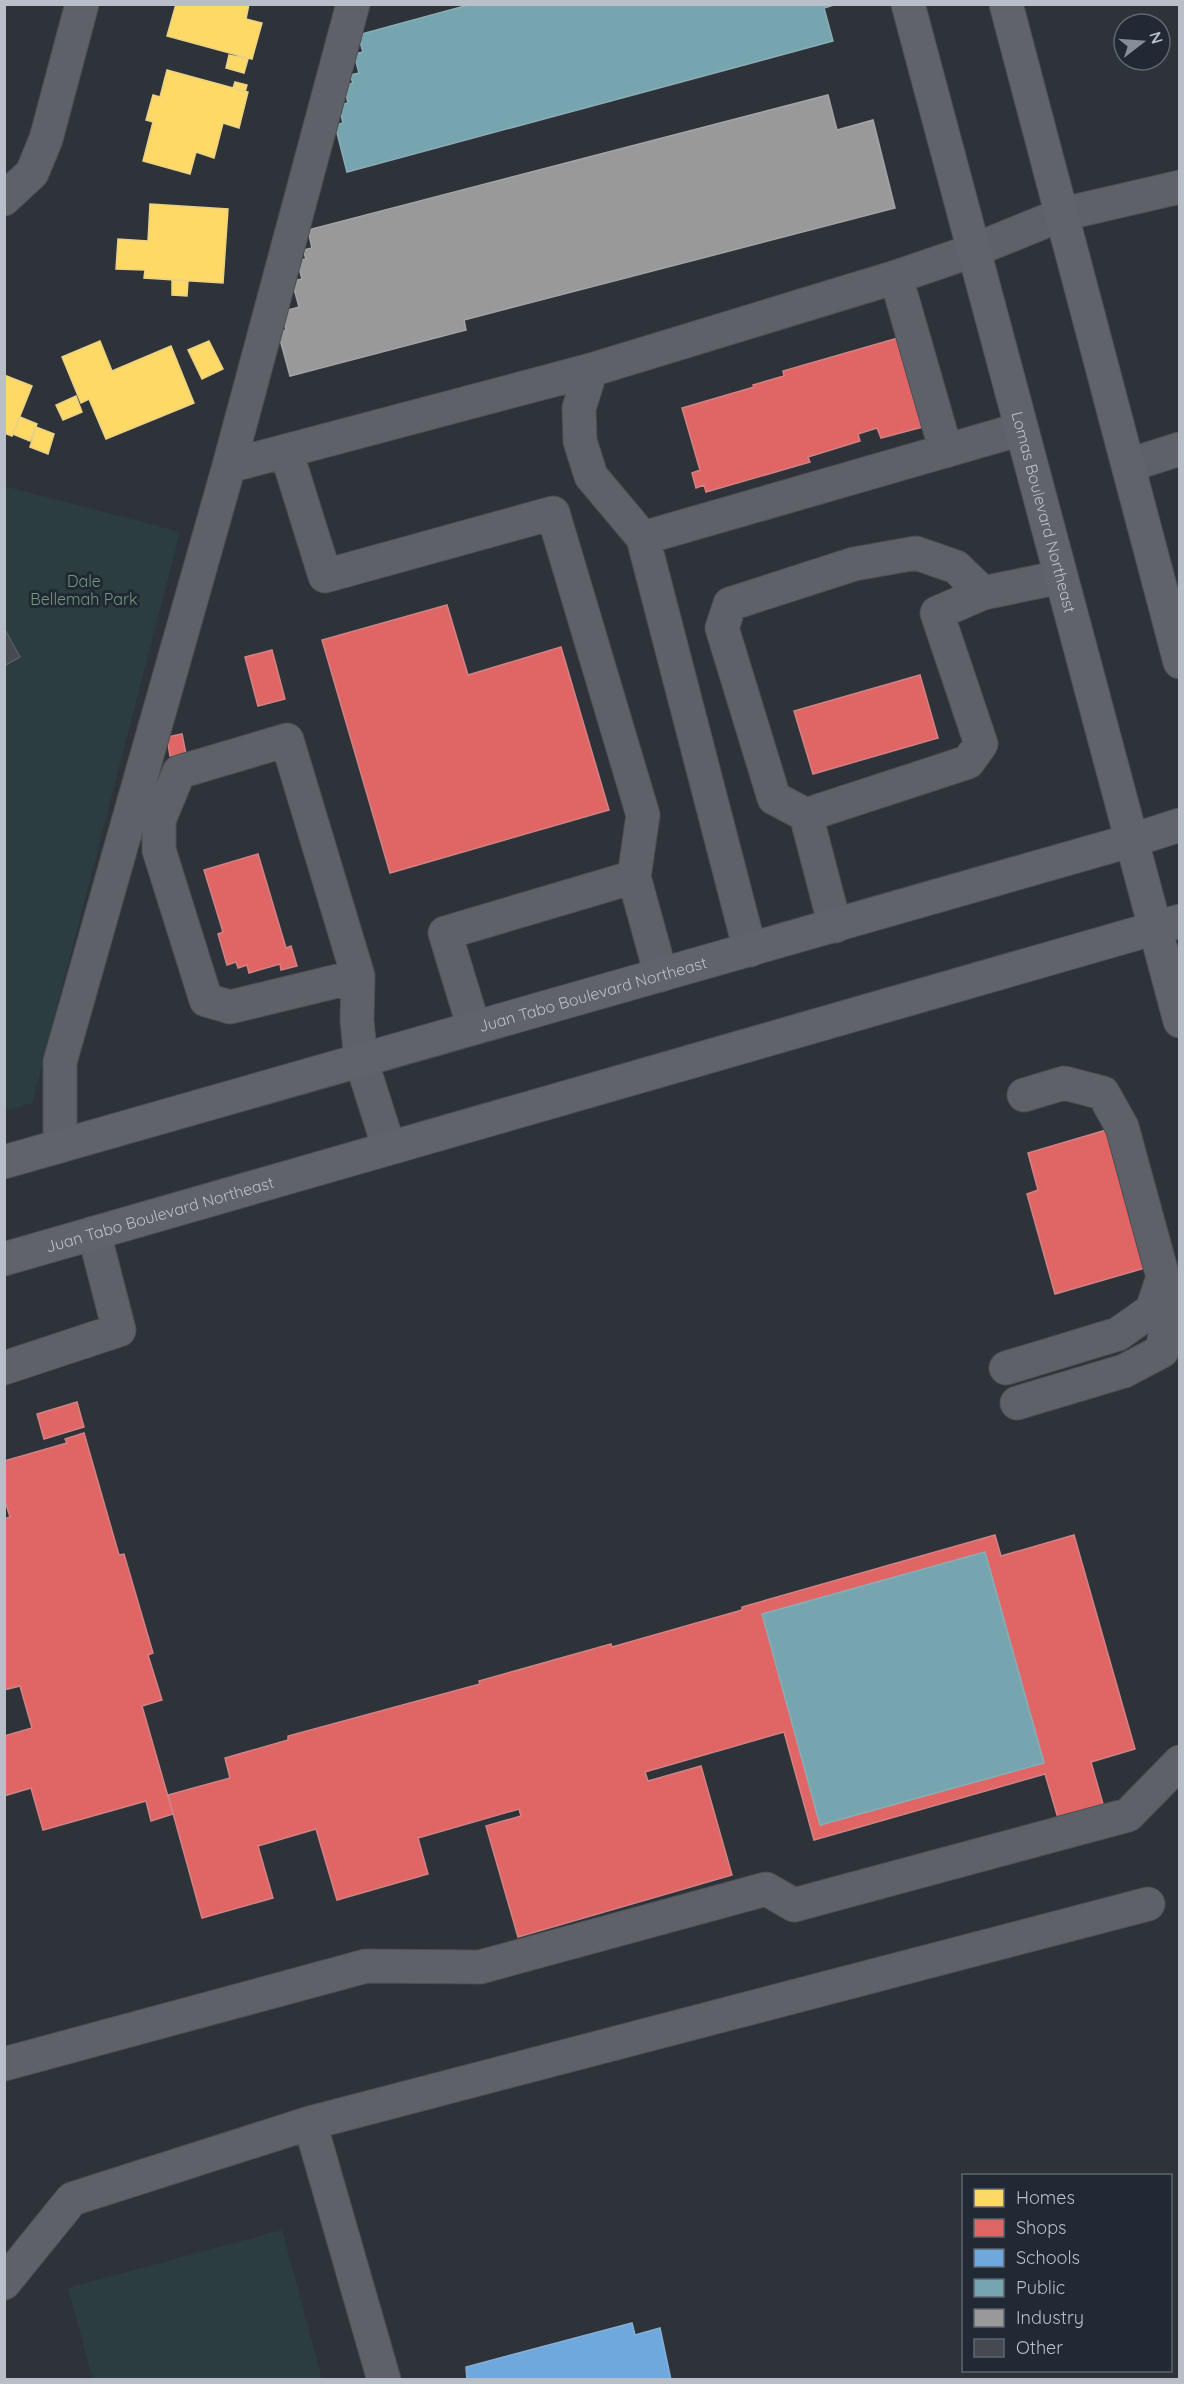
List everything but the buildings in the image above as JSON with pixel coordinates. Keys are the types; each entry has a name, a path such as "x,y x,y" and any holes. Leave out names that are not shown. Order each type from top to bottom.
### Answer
{"main road":[{"name":"Lomas Boulevard Northeast","path":"908,4 972,251 1133,840 1167,925 1179,1021"},
{"path":"1006,4 1179,662"},
{"name":"Juan Tabo Boulevard Northeast","path":"4,1162 836,926 1179,825"},
{"name":"Juan Tabo Boulevard Northeast","path":"6,1262 94,1233 1167,925"}],"street":[{"path":"4,199 32,173 46,139 82,4"},
{"path":"60,1146 60,1062 229,466 353,4"},
{"path":"229,466 591,370 896,277 972,251 1063,214 1179,187"},
{"path":"896,277 946,451"},
{"path":"591,370 579,408 580,441 591,476 643,538 750,950"},
{"path":"643,538 1021,429"},
{"path":"1129,465 1179,449"},
{"path":"286,451 325,576 553,513 643,815 634,877 661,975"},
{"path":"983,593 956,567 916,554 854,564 730,604 722,628 774,798 807,815 968,762 981,744 937,613 983,593 1061,577"},
{"path":"358,976 230,1007 206,1000 159,850 159,820 179,772 287,740 358,976 357,1021 361,1060 389,1148"},
{"path":"807,815 836,926"},
{"path":"474,1028 445,933 634,877"},
{"path":"1017,1403 1124,1371 1162,1351 1170,1309 1122,1127 1103,1093 1064,1083 1024,1095"},
{"path":"4,1368 119,1330 94,1233"},
{"path":"1006,1368 1118,1334 1152,1310 1163,1277"},
{"path":"4,2064 366,1966 480,1967 766,1890 794,1905 1128,1815 1179,1762"},
{"path":"4,2283 72,2199 310,2122 1148,1904"},
{"path":"310,2122 384,2379"}],"green space":[{"name":"Dale Bellemah Park","path":"4,486 180,532 32,1103 5,1111"},
{"path":"282,2230 322,2379 93,2379 68,2288"}]}
